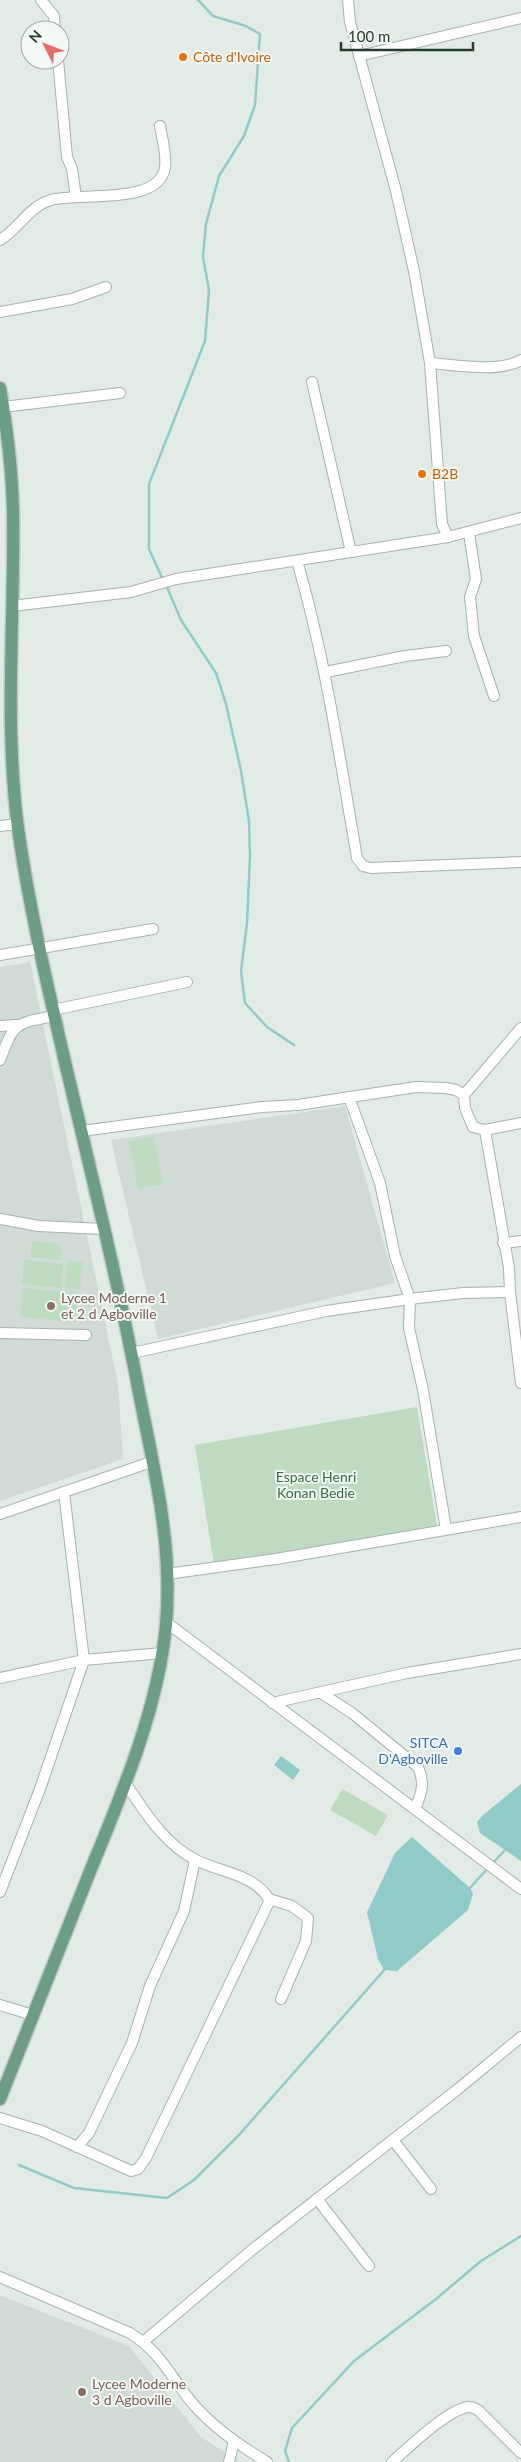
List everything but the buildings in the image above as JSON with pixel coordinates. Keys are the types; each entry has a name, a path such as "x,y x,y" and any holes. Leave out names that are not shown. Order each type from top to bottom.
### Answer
{"main road":[{"path":"0,388 9,441 13,509 12,606 6,712 18,824 39,949 82,1131 154,1461 164,1518 167,1574 166,1622 162,1653 149,1709 126,1784 0,2099"}],"street":[{"path":"41,0 54,16 54,20"},
{"path":"348,0 350,22 396,191 430,364 442,514 448,537"},
{"path":"359,56 521,18"},
{"path":"59,70 66,157 72,169 76,197"},
{"path":"0,240 17,228 38,205 52,200 124,195 150,187 162,178 166,166 160,126"},
{"path":"0,312 72,299 106,287"},
{"path":"430,364 496,367 508,366 521,360"},
{"path":"312,382 351,552"},
{"path":"3,407 120,393"},
{"path":"12,606 132,592 176,579 448,537 521,518"},
{"path":"469,532 476,579 470,597 474,636 494,696"},
{"path":"296,561 326,672 332,720 356,858 363,866 371,868 521,862"},
{"path":"326,672 405,656 446,651"},
{"path":"0,826 18,824"},
{"path":"0,955 153,929"},
{"path":"0,1026 17,1025 54,1013 187,982"},
{"path":"0,1060 7,1040 17,1025"},
{"path":"521,1028 464,1095 465,1108 473,1127 485,1130 521,1123"},
{"path":"82,1131 128,1123 262,1107 298,1105 416,1088 437,1087 456,1090 464,1095"},
{"path":"349,1097 380,1183 395,1256 410,1299 409,1328 423,1390 446,1529"},
{"path":"485,1130 509,1268 521,1383"},
{"path":"0,1219 40,1226 103,1229"},
{"path":"504,1243 521,1240"},
{"path":"132,1354 326,1311 463,1293 510,1292"},
{"path":"0,1333 86,1335"},
{"path":"0,1514 154,1461"},
{"path":"0,1892 40,1789 84,1660 64,1492"},
{"path":"167,1574 276,1559 521,1517"},
{"path":"166,1622 521,1889"},
{"path":"0,1678 84,1660 162,1653"},
{"path":"272,1703 407,1673 521,1654"},
{"path":"321,1693 352,1713 418,1767 423,1779 422,1793 415,1808"},
{"path":"126,1784 162,1834 195,1860 256,1885 270,1899 305,1914 308,1926 306,1941 281,1999"},
{"path":"77,2147 89,2133 132,2042 150,1986 184,1911 195,1860"},
{"path":"0,2118 42,2131 131,2171 138,2169 146,2158 270,1899"},
{"path":"0,2005 33,2015"},
{"path":"143,2342 253,2249 521,2037"},
{"path":"393,2140 430,2189"},
{"path":"318,2199 370,2266"},
{"path":"0,2277 130,2333 143,2342 169,2368 180,2388 214,2426 267,2462"},
{"path":"392,2462 437,2424 462,2408 470,2406 478,2410 521,2453"},
{"path":"229,2462 234,2441"}],"shaded area":[{"name":"Lycee Moderne 1 et 2 d Agboville","path":"30,962 118,1384 123,1459 0,1501 0,967"},
{"path":"345,1106 395,1283 158,1339 111,1140"},
{"name":"Lycee Moderne 3 d Agboville","path":"0,2295 129,2346 201,2437 240,2462 0,2462"}],"green space":[{"path":"154,1136 163,1184 138,1189 129,1141"},
{"path":"32,1241 61,1244 60,1260 30,1257"},
{"path":"24,1260 63,1264 61,1288 22,1284"},
{"path":"68,1261 83,1262 80,1289 65,1287"},
{"path":"22,1288 78,1293 75,1322 20,1317"},
{"name":"Espace Henri Konan Bedie","path":"417,1407 437,1526 214,1564 195,1445"},
{"path":"342,1789 388,1815 376,1836 330,1810"}],"water":[{"path":"281,1756 300,1770 293,1780 274,1765"},
{"path":"521,1784 521,1861 480,1833 477,1822"},
{"path":"412,1837 470,1888 473,1894 468,1910 397,1971 384,1970 378,1959 367,1912 395,1853"}],"waterway":[{"path":"163,580 149,549 149,484 205,341 209,290 203,257 206,224 219,176 244,136 255,105 260,34 246,26 213,16 198,0"},
{"path":"166,585 181,620 216,673 226,704 241,771 249,821 250,856 247,923 241,971 245,1003 267,1027 294,1045"},
{"path":"492,1864 507,1848"},
{"path":"468,1890 488,1868"},
{"path":"19,2165 74,2188 167,2198 194,2180 239,2135 386,1968"},
{"path":"289,2462 285,2451 292,2428 354,2361 436,2299 481,2261 521,2236"}],"place":[{"name":"Côte d'Ivoire","path":"183,57"},
{"name":"B2B","path":"422,474"},
{"name":"Lycee Moderne 1 et 2 d Agboville","path":"51,1306"},
{"name":"SITCA D'Agboville","path":"458,1751"},
{"name":"Lycee Moderne 3 d Agboville","path":"82,2392"}]}
